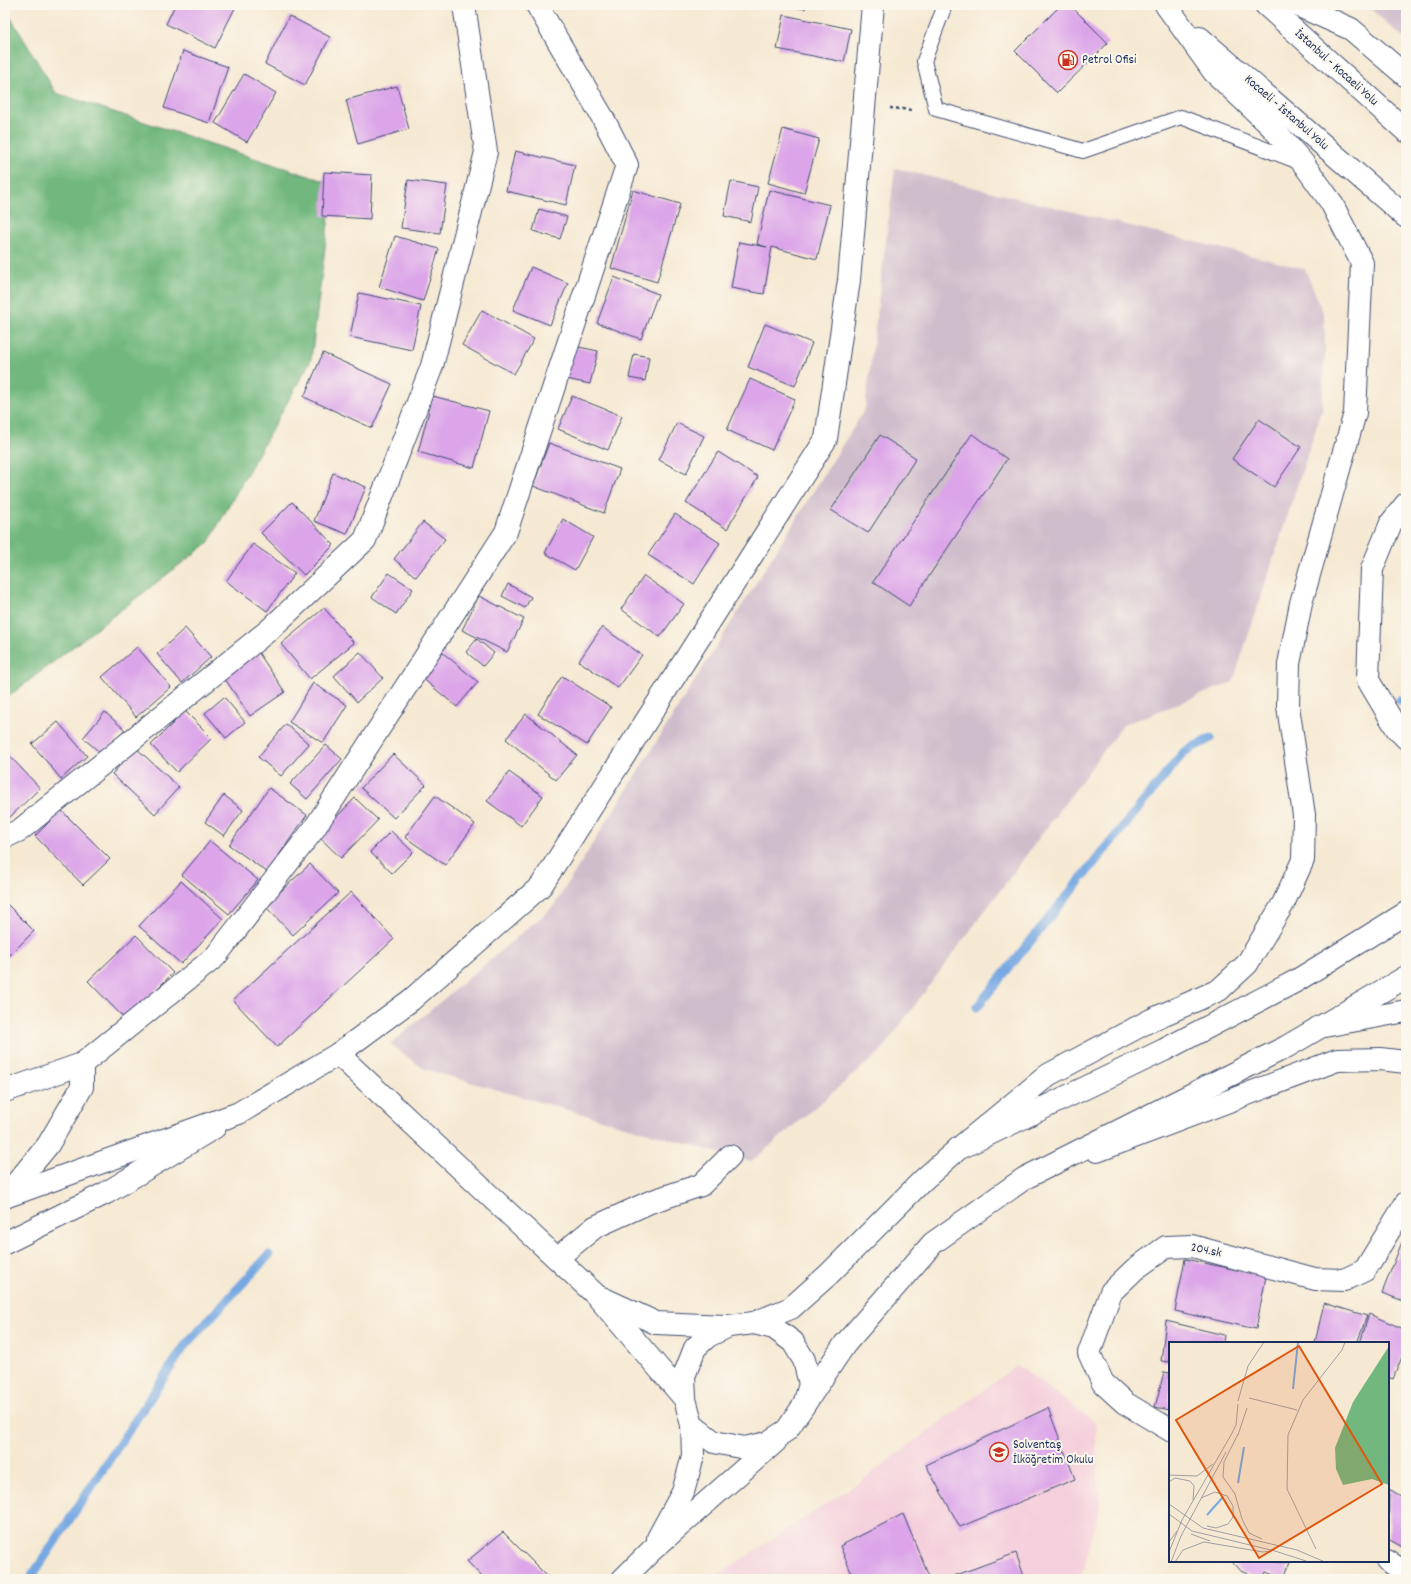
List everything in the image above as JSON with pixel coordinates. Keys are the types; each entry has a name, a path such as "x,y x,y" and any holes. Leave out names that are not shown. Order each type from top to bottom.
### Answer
{"main road":[{"path":"5,837 20,830 269,630 365,540 432,366 486,152 464,5"},
{"path":"5,1091 82,1064 215,957 314,829 506,532 627,165 604,118 537,5"},
{"path":"5,1243 106,1193 338,1054 411,1000 541,886 826,439 849,280 873,5"},
{"path":"596,1295 656,1323 729,1326 754,1323 791,1308 828,1275 923,1180 958,1149 1048,1075 1151,1020 1219,990 1247,964 1283,904 1303,860 1304,816 1288,706 1289,664 1301,603 1355,413 1362,263 1331,202 1303,163 1272,127 1214,72 1166,5"},
{"name":"Kocaeli - İstanbul Yolu","path":"1169,5 1201,39 1406,217"},
{"name":"İstanbul - Kocaeli Yolu","path":"1266,5 1406,131"},
{"path":"1297,5 1351,29 1406,76"},
{"path":"1406,504 1391,523 1372,569 1368,680 1397,729 1406,738"},
{"path":"958,1149 1164,1050 1296,981 1406,913"},
{"path":"623,1579 652,1550 787,1430 845,1344 933,1243 1025,1178 1286,1047 1319,1026 1406,977"},
{"path":"1319,1026 1406,1011"},
{"path":"338,1054 596,1295 685,1399"},
{"path":"1025,1178 1337,1060 1380,1059 1406,1062"},
{"path":"1380,1059 1406,1074"},
{"path":"5,1197 52,1139 82,1087 82,1064"},
{"path":"5,1197 239,1113"},
{"path":"557,1258 595,1227 650,1202 701,1185 730,1156"},
{"name":"204.sk","path":"1169,1429 1125,1403 1104,1383 1089,1353 1111,1292 1135,1269 1166,1247 1192,1246 1315,1279 1344,1280 1365,1270 1406,1203"},
{"path":"754,1323 774,1328 793,1342 804,1360 810,1384 804,1405"},
{"path":"652,1550 683,1492 693,1456 692,1425 685,1399 684,1376 696,1348 708,1336 729,1326"},
{"path":"692,1425 714,1442 745,1448 767,1443 787,1430"},
{"path":"1389,1562 1406,1573"}],"lane":[{"path":"945,5 924,61 936,109 1083,151 1181,117 1303,163"}],"path":[{"path":"864,104 902,110 936,109"}],"shaded area":[{"path":"1366,5 1406,5 1406,40"},
{"path":"895,168 1305,269 1324,315 1325,353 1322,410 1233,682 1123,725 880,1052 751,1162 424,1069 390,1044 553,907 865,409"},
{"name":"Solventaş İlköğretim Okulu","path":"1017,1365 1095,1422 1100,1507 1081,1579 712,1579 861,1481"}],"green space":[{"path":"5,8 56,93 333,184 311,360 208,543 5,699"}],"building":[{"path":"175,5 236,6 215,48 166,24"},
{"path":"785,5 806,5 805,9"},
{"path":"1061,5 1070,5 1108,43 1057,93 1015,51"},
{"path":"784,15 851,29 844,62 777,49"},
{"path":"289,16 330,37 305,85 265,64"},
{"path":"183,51 228,67 209,123 164,108"},
{"path":"244,74 276,93 247,142 215,123"},
{"path":"397,86 409,129 358,144 346,100"},
{"path":"783,129 819,139 804,193 768,183"},
{"path":"515,151 575,165 566,205 506,191"},
{"path":"324,172 372,175 370,219 322,216"},
{"path":"408,180 447,185 440,233 401,228"},
{"path":"731,181 758,187 751,222 724,216"},
{"path":"633,190 680,204 657,282 611,268"},
{"path":"769,190 830,205 817,259 772,247 764,294 731,288 739,242 767,247 757,244"},
{"path":"539,209 567,217 560,239 533,231"},
{"path":"395,236 439,249 423,301 379,287"},
{"path":"531,267 568,283 550,325 513,310"},
{"path":"614,277 658,294 641,339 597,323"},
{"path":"359,293 421,306 412,350 350,337"},
{"path":"482,310 534,339 514,374 462,345"},
{"path":"765,324 812,343 795,386 748,367"},
{"path":"574,346 598,351 590,384 566,379"},
{"path":"323,353 392,384 372,428 304,397"},
{"path":"634,354 649,357 645,381 629,378"},
{"path":"750,379 795,399 772,450 727,430"},
{"path":"433,396 489,411 474,468 418,452"},
{"path":"572,396 622,416 608,450 558,429"},
{"path":"1259,419 1301,447 1274,487 1232,459"},
{"path":"677,423 704,436 686,474 659,460"},
{"path":"972,434 1007,459 909,606 873,582"},
{"path":"880,435 916,458 868,533 831,510"},
{"path":"549,443 620,469 604,513 533,486"},
{"path":"718,452 758,477 727,529 686,503"},
{"path":"333,473 366,487 347,534 314,521"},
{"path":"292,502 334,545 304,575 261,533"},
{"path":"675,514 720,543 694,584 648,555"},
{"path":"563,519 593,537 575,570 545,553"},
{"path":"423,522 445,539 416,577 394,559"},
{"path":"253,544 295,573 267,611 226,581"},
{"path":"389,573 413,589 396,614 372,597"},
{"path":"644,576 684,604 660,637 621,609"},
{"path":"508,584 531,597 525,608 502,596"},
{"path":"479,596 524,619 507,652 462,630"},
{"path":"324,608 354,643 310,679 281,644"},
{"path":"602,627 642,655 618,688 579,661"},
{"path":"185,628 211,657 182,683 157,654"},
{"path":"477,639 494,653 483,666 466,652"},
{"path":"137,647 171,687 136,717 102,677"},
{"path":"258,652 285,692 250,716 223,676"},
{"path":"360,652 383,678 357,702 334,676"},
{"path":"442,652 478,682 457,707 421,677"},
{"path":"562,676 611,707 587,745 538,714"},
{"path":"313,683 347,705 323,743 289,722"},
{"path":"224,697 245,722 226,738 205,713"},
{"path":"185,711 212,738 177,772 151,745"},
{"path":"105,712 125,730 103,755 83,738"},
{"path":"526,714 577,755 556,780 506,739"},
{"path":"58,722 87,756 61,779 32,744"},
{"path":"286,724 309,744 281,776 258,757"},
{"path":"326,745 342,759 307,799 290,784"},
{"path":"136,748 179,787 155,814 112,774"},
{"path":"5,751 40,788 5,822"},
{"path":"393,754 426,785 394,818 361,788"},
{"path":"509,772 543,796 521,826 487,801"},
{"path":"269,788 307,815 267,872 229,845"},
{"path":"224,795 243,810 224,836 205,822"},
{"path":"435,796 475,824 445,865 405,837"},
{"path":"355,798 378,820 341,858 318,836"},
{"path":"61,810 110,859 83,885 35,836"},
{"path":"391,831 413,852 392,873 370,852"},
{"path":"210,841 258,880 229,914 182,875"},
{"path":"310,864 338,893 293,935 265,906"},
{"path":"181,881 223,919 181,964 139,926"},
{"path":"351,892 394,939 277,1047 233,1000"},
{"path":"5,902 34,931 7,958 5,955"},
{"path":"136,935 173,973 126,1020 88,981"},
{"path":"1402,1242 1406,1244 1406,1302 1382,1293"},
{"path":"1185,1259 1266,1276 1256,1329 1175,1311"},
{"path":"1324,1303 1367,1316 1357,1342 1315,1342"},
{"path":"1369,1314 1406,1330 1406,1347 1393,1379 1389,1377 1389,1342 1360,1342"},
{"path":"1166,1321 1224,1335 1223,1342 1169,1342 1169,1362 1161,1361"},
{"path":"1164,1372 1169,1373 1169,1410 1155,1407"},
{"path":"1048,1408 1075,1479 960,1527 926,1465"},
{"path":"1389,1489 1406,1499 1406,1549 1389,1540"},
{"path":"903,1514 930,1579 854,1579 840,1546"},
{"path":"503,1532 548,1577 546,1579 484,1579 467,1561"},
{"path":"1016,1553 1025,1579 952,1579 951,1577"},
{"path":"1290,1562 1284,1579 1266,1572 1262,1579 1240,1571 1233,1563"}],"waterway":[{"path":"1400,700 1406,699"},
{"path":"977,1007 1184,752 1211,738"},
{"path":"30,1579 186,1344 269,1255"}],"place":[{"name":"Petrol Ofisi","path":"1068,60"},
{"name":"Solventaş İlköğretim Okulu","path":"999,1452"}]}
